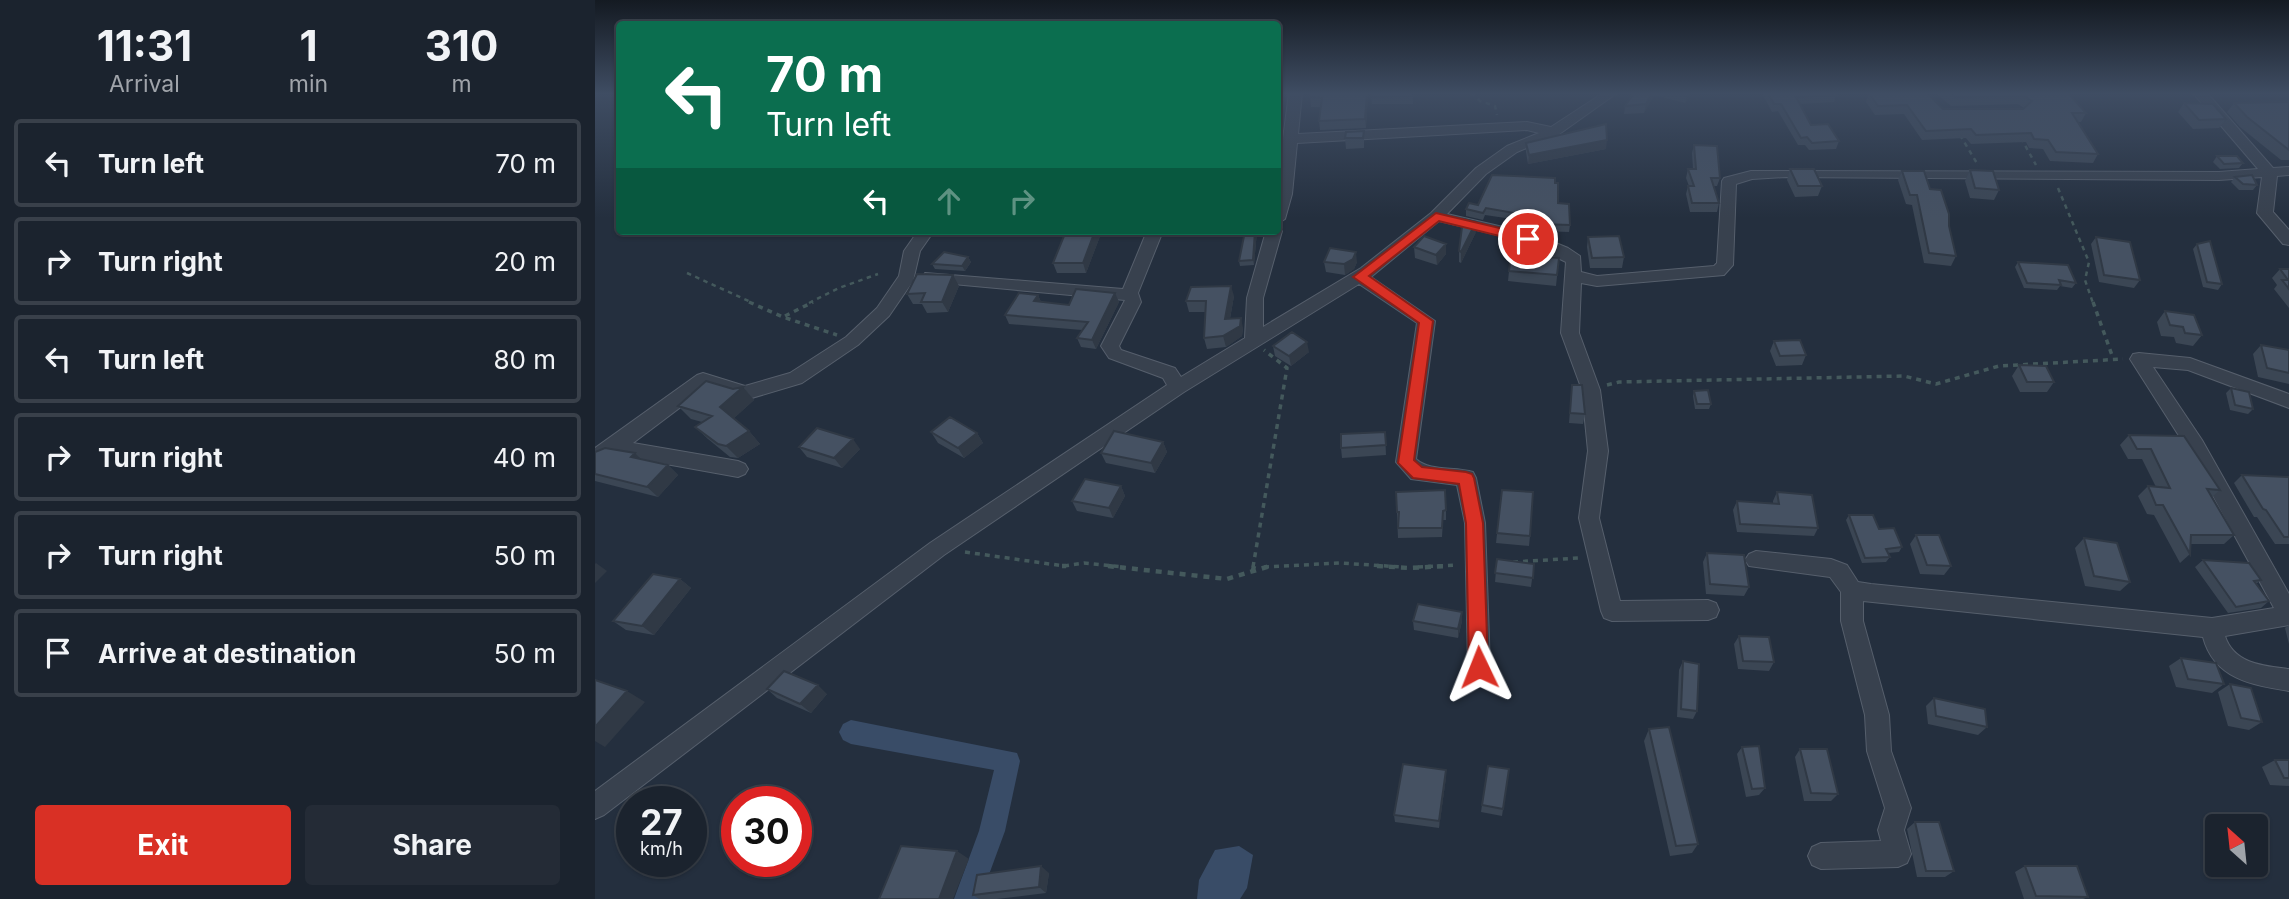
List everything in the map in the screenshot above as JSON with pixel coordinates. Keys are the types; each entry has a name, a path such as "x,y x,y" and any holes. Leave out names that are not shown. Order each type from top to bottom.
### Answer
{"street":[{"path":"1281,196 1291,135"},
{"path":"1291,139 1364,135"},
{"path":"595,806 937,549 1178,387 1360,277 1436,216 1481,171 1512,149 1546,135"},
{"path":"2237,135 2270,173 2265,213 2289,240"},
{"path":"1572,276 1597,281 1718,271 1724,265 1729,181 1751,175 2219,176 2289,171"},
{"path":"1436,216 1510,233 1565,251 1574,261 1570,334 1591,390 1598,451 1589,519 1612,611 1709,610"},
{"path":"595,457 614,447 703,380 745,393 796,378 852,341 883,312 907,278 912,251 923,235"},
{"path":"1129,295 1153,235"},
{"path":"1254,343 1255,298 1273,235"},
{"path":"907,278 950,277 1129,295 1133,302 1110,346 1115,354 1168,373 1178,387"},
{"path":"1360,277 1426,321 1406,463 1418,473 1466,478 1475,523 1479,667"},
{"path":"2139,359 2190,364 2289,401"},
{"path":"1851,590 2212,628 2289,615 2195,445 2139,359"},
{"path":"614,447 738,470"},
{"path":"1756,560 1831,568 1839,571 1851,590 1852,621 1877,715 1879,751 1898,808 1891,830 1898,854 1821,856"},
{"path":"2212,628 2215,648 2239,671 2289,680"}],"path":[{"path":"1960,135 1984,174"},
{"path":"2019,135 2047,176 2089,262 2085,280 2113,359"},
{"path":"687,273 783,317 819,327 852,341"},
{"path":"783,317 839,288 878,274"},
{"path":"1253,571 1267,474 1287,368 1254,343"},
{"path":"1591,390 1619,382 1890,376 1904,376 1937,384 1999,366 2139,359"},
{"path":"937,549 1064,566 1084,563 1227,579 1272,565 1326,563 1409,568 1599,556"}],"water":[{"path":"1239,846 1253,855 1247,888 1240,899 1197,899 1199,880 1215,850"}],"building":[{"path":"1346,135 1363,135 1363,138 1345,138"},
{"path":"1560,135 1607,135 1607,140 1529,155 1526,143"},
{"path":"1799,135 1835,135 1839,141 1812,143 1807,137 1801,138"},
{"path":"2032,135 2086,135 2098,154 2056,152 2048,140 2034,139"},
{"path":"2270,135 2289,135 2289,150"},
{"path":"1694,145 1717,146 1720,178 1711,178 1719,203 1692,203 1688,186 1694,186 1688,169 1696,169"},
{"path":"2217,156 2237,156 2243,163 2224,164"},
{"path":"1790,169 1814,169 1822,186 1798,186"},
{"path":"1970,170 1993,171 1999,190 1975,188"},
{"path":"1902,171 1924,171 1930,189 1941,190 1949,214 1956,256 1929,253 1917,195 1910,195"},
{"path":"1492,175 1555,178 1555,183 1558,183 1558,203 1569,204 1570,225 1539,224 1539,221 1519,218 1520,214 1486,208 1483,213 1466,209 1469,203 1478,205"},
{"path":"2252,175 2257,185 2243,184 2235,177"},
{"path":"1463,219 1476,222 1461,252 1459,251"},
{"path":"1064,235 1094,235 1083,263 1053,263"},
{"path":"1244,235 1255,235 1253,260 1239,261"},
{"path":"1424,236 1446,244 1436,255 1414,247"},
{"path":"1619,236 1624,257 1592,258 1588,237"},
{"path":"2096,237 2130,242 2140,280 2104,275"},
{"path":"2210,241 2222,284 2207,282 2197,244"},
{"path":"1330,248 1356,252 1353,259 1344,264 1324,262"},
{"path":"944,252 968,257 962,266 932,264"},
{"path":"1511,254 1559,258 1557,275 1509,271"},
{"path":"2018,262 2068,265 2076,283 2059,280 2061,285 2027,283"},
{"path":"2280,269 2289,269 2289,289 2282,280 2288,280"},
{"path":"917,274 953,275 942,302 921,302 925,293 907,294"},
{"path":"1231,286 1225,319 1241,318 1240,326 1223,336 1204,338 1206,301 1186,301 1191,287"},
{"path":"1076,289 1115,293 1092,340 1077,338 1088,322 1005,315 1019,293 1038,295 1034,301 1069,305"},
{"path":"2165,311 2194,315 2202,335 2185,333 2183,327 2170,325"},
{"path":"1292,332 1307,342 1289,356 1273,346"},
{"path":"1800,340 1806,355 1780,356 1774,341"},
{"path":"2261,345 2289,350 2289,373 2267,368"},
{"path":"2019,365 2046,366 2054,382 2027,382"},
{"path":"706,381 733,389 743,387 720,407 749,431 726,446 718,444 695,427 712,416 678,406"},
{"path":"1572,385 1582,385 1585,414 1570,413"},
{"path":"2231,388 2249,392 2253,409 2235,405"},
{"path":"1708,390 1711,404 1697,404 1694,391"},
{"path":"950,417 977,433 958,448 931,432"},
{"path":"817,428 853,439 834,458 799,447"},
{"path":"1114,431 1163,442 1151,463 1101,453"},
{"path":"1385,432 1386,445 1341,448 1341,434"},
{"path":"2129,435 2184,436 2220,490 2207,489 2234,535 2191,535 2190,554 2163,505 2156,505 2148,486 2170,488 2151,449 2137,449"},
{"path":"605,448 635,453 631,457 668,465 647,487 595,474 595,452"},
{"path":"2242,475 2289,477 2289,537 2284,537"},
{"path":"1085,479 1121,486 1109,508 1072,501"},
{"path":"1445,490 1446,510 1443,511 1442,528 1398,528 1396,492"},
{"path":"1502,490 1533,492 1530,536 1497,533"},
{"path":"1777,492 1812,495 1818,528 1740,524 1737,501 1779,504"},
{"path":"1849,515 1873,515 1879,529 1894,528 1902,547 1886,549 1890,557 1865,558"},
{"path":"1916,535 1939,535 1951,566 1927,565"},
{"path":"2084,538 2117,543 2130,582 2094,576"},
{"path":"1707,553 1744,555 1749,587 1710,584"},
{"path":"1497,559 1534,564 1533,578 1495,573"},
{"path":"2203,560 2249,563 2261,580 2254,581 2269,601 2236,607"},
{"path":"653,574 680,579 642,626 613,621"},
{"path":"1418,604 1462,612 1458,629 1413,621"},
{"path":"1739,636 1769,637 1774,662 1743,661"},
{"path":"2181,658 2216,663 2224,684 2188,679"},
{"path":"1683,661 1699,664 1697,711 1681,709"},
{"path":"784,671 818,685 800,704 767,689"},
{"path":"595,680 627,691 595,727"},
{"path":"2230,684 2251,688 2262,722 2241,718"},
{"path":"1934,698 1985,709 1987,727 1936,716"},
{"path":"1669,727 1698,844 1676,846 1649,729"},
{"path":"1759,746 1765,788 1752,789 1742,747"},
{"path":"1800,749 1827,749 1838,794 1811,793"},
{"path":"2275,760 2289,760 2289,778 2284,778"},
{"path":"1403,764 1446,770 1439,821 1394,815"},
{"path":"1488,766 1509,769 1503,809 1482,805"},
{"path":"1915,822 1939,822 1954,871 1926,871"},
{"path":"901,846 957,851 939,899 879,899"},
{"path":"1041,866 1039,887 973,895 977,875"},
{"path":"2025,866 2077,866 2088,897 2036,896"}],"waterway":[{"path":"851,732 1008,761 992,831 967,899"}],"route":[{"path":"1479,667 1475,523 1466,478 1418,473 1406,463 1426,321 1360,277 1436,216 1528,239"}]}
